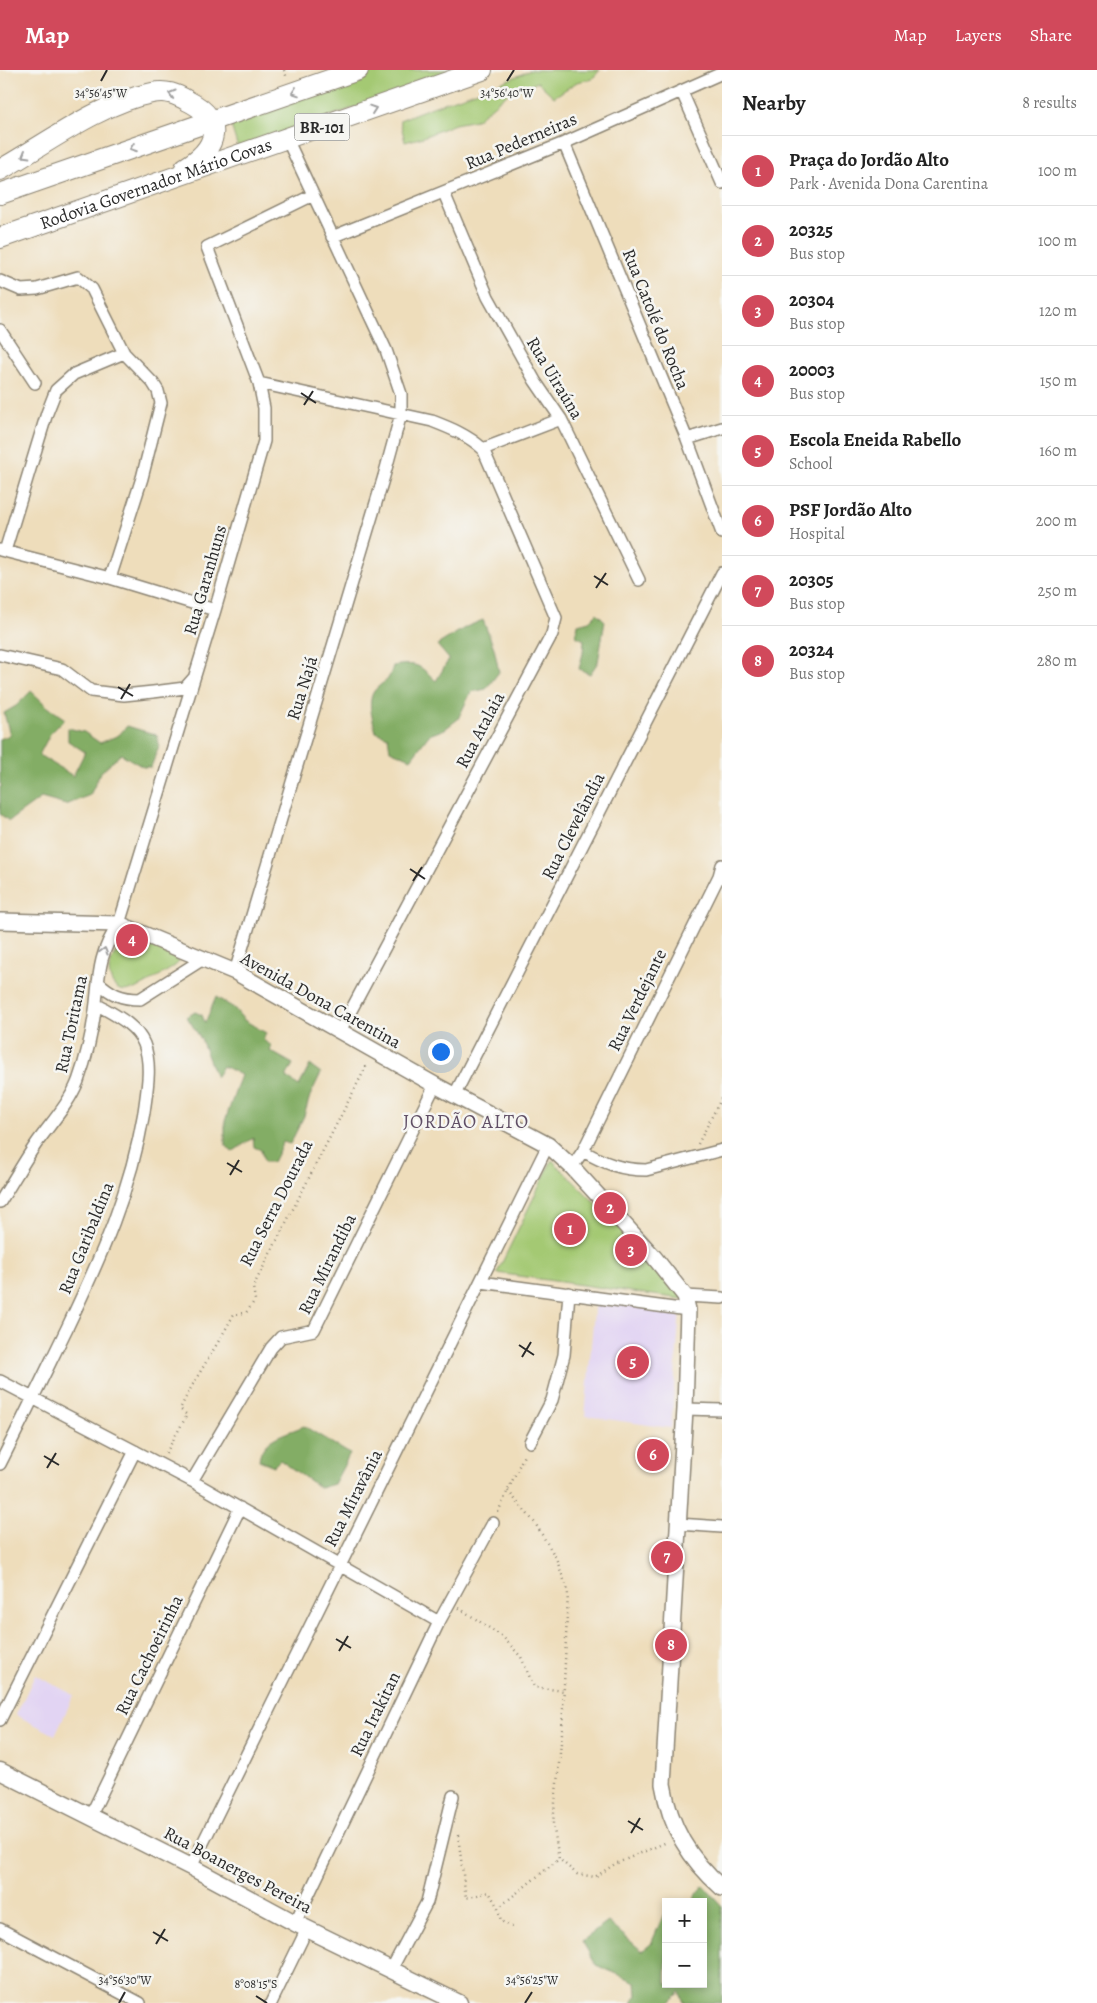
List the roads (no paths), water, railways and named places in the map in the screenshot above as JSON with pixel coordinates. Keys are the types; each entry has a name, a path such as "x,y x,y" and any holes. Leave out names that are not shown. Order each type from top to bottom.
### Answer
{"highway":[{"name":"BR-101","path":"0,194 358,70"},
{"name":"Rodovia Governador Mário Covas","path":"0,238 482,70"},
{"path":"0,170 108,107 139,96 166,92 177,95 219,117 221,122 221,139 224,146 240,155"},
{"path":"162,182 194,163 207,151 219,117"}],"main road":[{"name":"Rua Boanerges Pereira","path":"0,1771 191,1867 301,1926 459,2003"}],"street":[{"name":"Rua Pederneiras","path":"332,237 564,143 722,73"},
{"path":"682,92 722,183"},
{"name":"Rua Najá","path":"235,972 401,414 402,394 386,350 287,139"},
{"name":"Rua Catolé do Rocha","path":"564,143 687,439 722,534"},
{"name":"Rua Uiraúna","path":"444,193 488,297 535,381 561,419 639,580"},
{"name":"Rua Garanhuns","path":"119,924 215,610 264,441 264,408 259,382 207,247 312,195"},
{"path":"0,281 21,290 37,289 78,278 92,289 124,353 153,383 158,391 161,403 142,478 110,578"},
{"path":"0,330 36,383"},
{"path":"124,353 74,374 56,390 3,551 110,578 215,610"},
{"path":"259,382 401,414 450,428 478,445 561,419"},
{"path":"687,439 722,428"},
{"name":"Rua Atalaia","path":"340,1030 554,629 555,615 478,445"},
{"name":"Rua Clevelândia","path":"454,1096 722,572"},
{"path":"0,655 62,669 92,691 124,695 185,688 194,677"},
{"name":"Rua Verdejante","path":"572,1167 583,1151 722,865"},
{"name":"Avenida Dona Carentina","path":"0,921 119,924 235,972 454,1096 548,1145 572,1167 654,1258 686,1303"},
{"name":"Rua Toritama","path":"0,1202 77,1083 88,1047 105,946 119,924"},
{"path":"98,982 112,994 128,999 140,999 204,959"},
{"name":"Rua Garibaldina","path":"0,1464 33,1399 113,1228 140,1136 149,1062 144,1042 127,1022 96,1004"},
{"name":"Rua Mirandiba","path":"192,1481 271,1348 282,1337 314,1330 435,1085"},
{"name":"Rua Miravânia","path":"191,1867 548,1145"},
{"path":"583,1151 607,1164 620,1168 646,1170 722,1150"},
{"path":"481,1282 569,1293 686,1303 722,1298"},
{"path":"530,1442 552,1400 564,1355 569,1293"},
{"path":"686,1303 685,1409 663,1784 666,1803 679,1837 705,1871 722,1888"},
{"path":"0,1381 192,1481 438,1622"},
{"path":"685,1409 722,1410"},
{"path":"0,1720 135,1452"},
{"name":"Rua Cachoeirinha","path":"90,1817 240,1508"},
{"name":"Rua Irakitan","path":"270,2003 301,1926 438,1622 493,1523"},
{"path":"678,1524 722,1527"},
{"path":"391,1970 427,1902 453,1796"},
{"path":"0,1928 140,2003"}],"place":[{"name":"20003","path":"132,940"},
{"name":"20325","path":"610,1208"},
{"name":"Praça do Jordão Alto","path":"570,1229"},
{"name":"20304","path":"631,1250"},
{"name":"Escola Eneida Rabello","path":"633,1362"},
{"name":"PSF Jordão Alto","path":"653,1455"},
{"name":"20305","path":"667,1557"},
{"name":"20324","path":"671,1645"}],"district":[{"name":"JORDÃO ALTO","path":"466,1121"}]}
